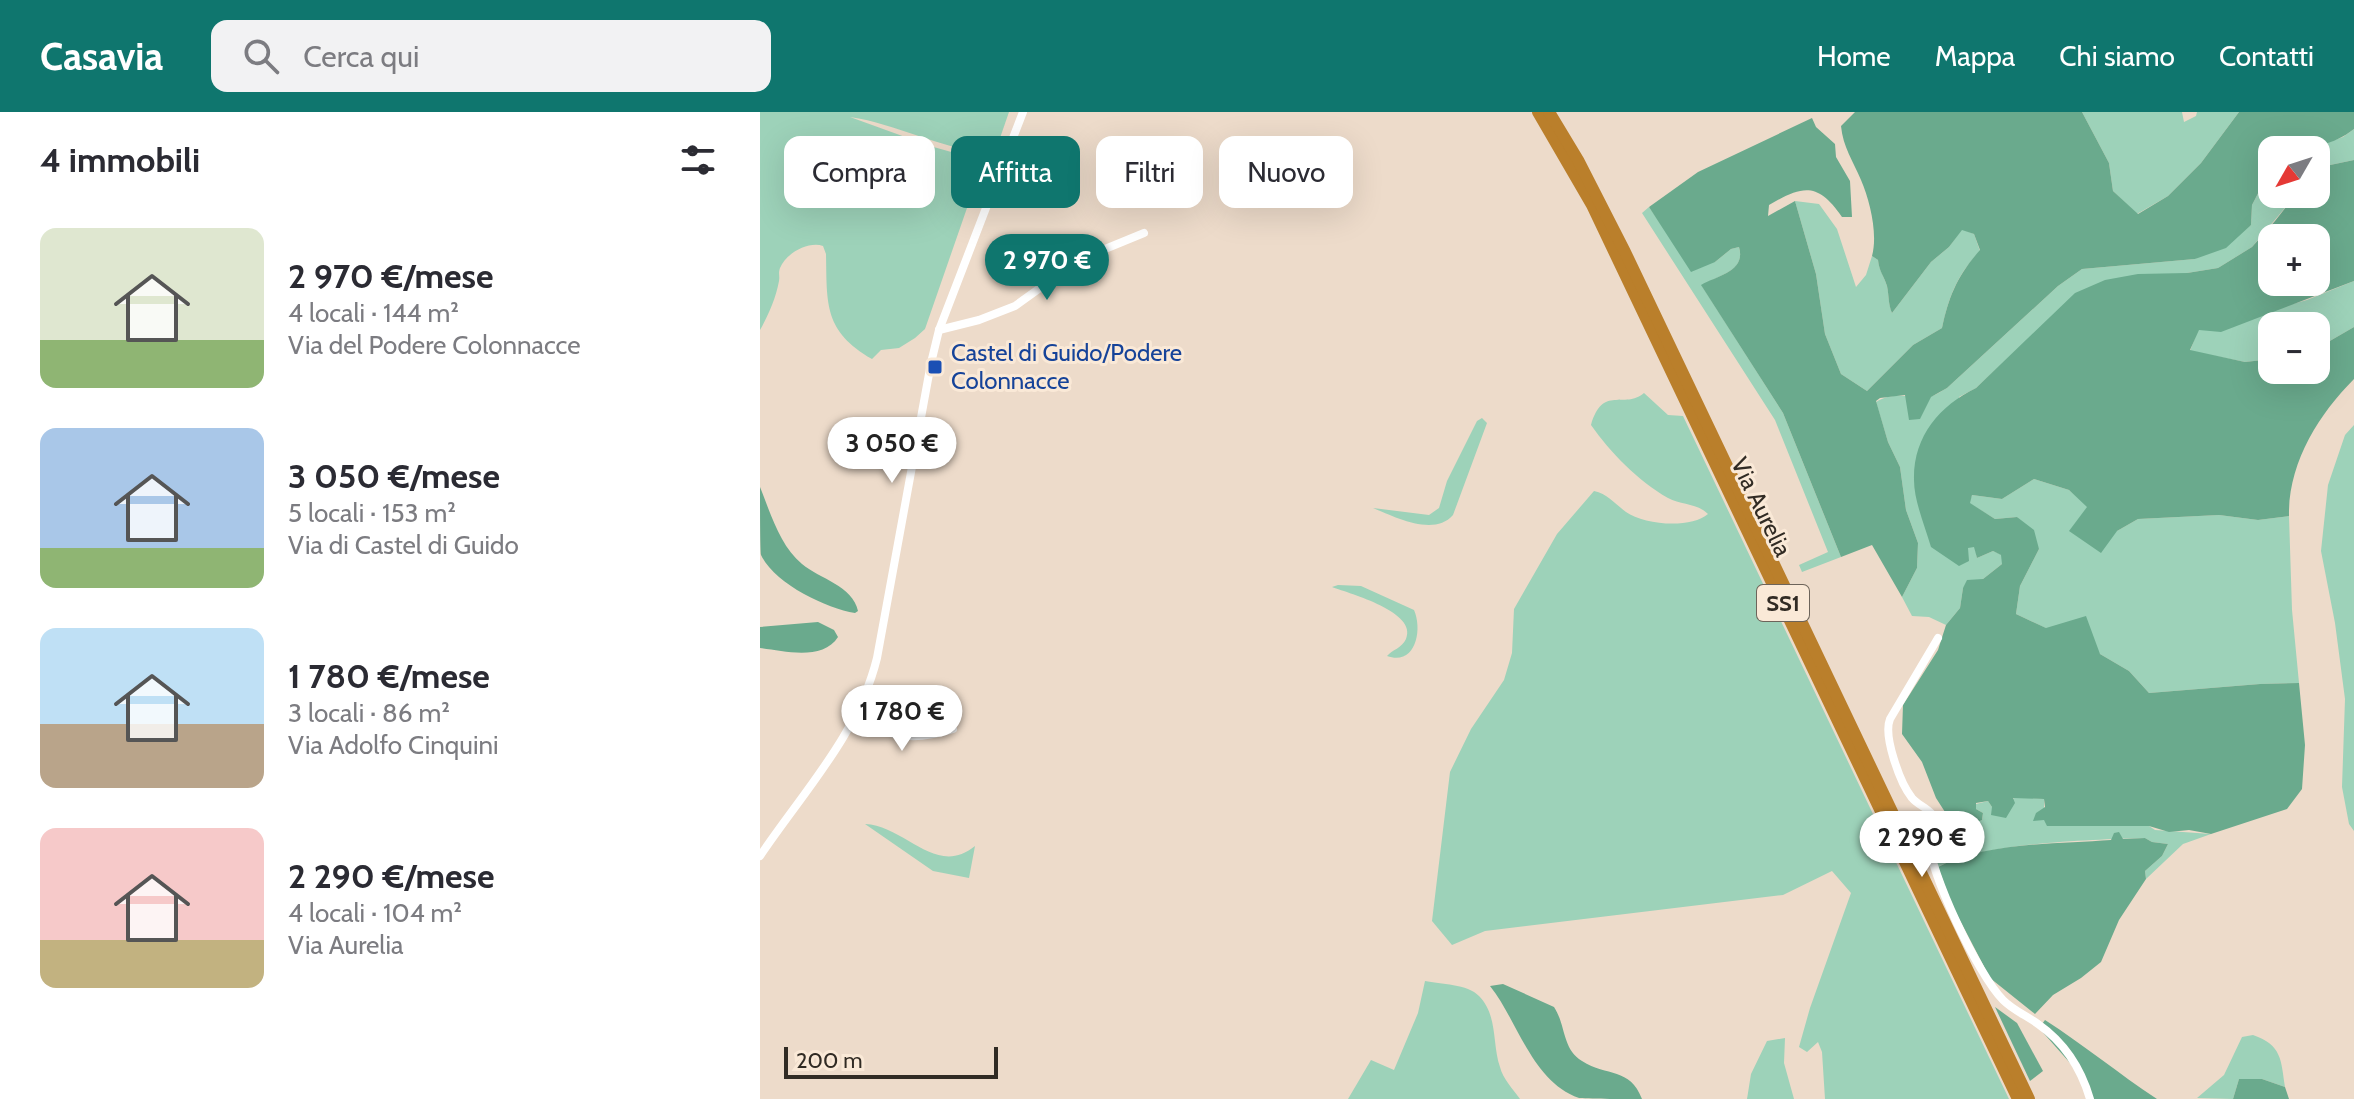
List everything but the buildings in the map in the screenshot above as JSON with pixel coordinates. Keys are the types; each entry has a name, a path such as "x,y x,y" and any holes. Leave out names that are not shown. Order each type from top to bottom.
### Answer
{"highway":[{"name":"Via Aurelia","path":"1538,112 1592,205 2018,1099"},
{"name":"Via Aurelia","path":"1549,112 1578,160 1625,252 2029,1099"}],"street":[{"path":"760,856 832,756 865,698 877,658 939,330 1023,112"},
{"path":"939,330 979,320 1015,306 1058,275 1105,249 1144,233"},
{"path":"1938,638 1890,719 1887,728 1889,741 1911,796 1932,814 1929,844 1940,881 1968,946 1999,996 2062,1046 2079,1068 2090,1099"},
{"path":"854,721 908,738 925,738 953,729"}],"green space":[{"path":"760,112 1009,112 1001,136 951,136 951,146 935,141 935,136 920,136 850,117 902,136 784,136 784,208 935,208 935,147 951,152 951,208 967,208 925,329 899,348 881,350 872,359 845,338 831,315 826,254 823,246 817,245 798,250 783,263 774,300 760,330"},
{"path":"1855,112 2082,112 2109,163 2113,191 2138,214 2168,196 2201,163 2239,112 2354,112 2354,129 2330,142 2330,136 2258,136 2258,193 2252,205 2251,225 2226,248 2195,259 2082,269 2058,286 1947,388 1931,397 1920,419 1909,420 1905,395 1876,401 1888,442 1900,467 1906,510 1918,543 1917,568 1902,597 1872,545 1841,557 1783,413 1701,285 1735,267 1739,262 1739,247 1691,272 1649,207 1698,172 1812,118 1816,127 1835,144 1836,157 1850,181 1852,217 1842,217 1825,198 1809,190 1791,194 1769,205 1768,216 1795,201 1816,274 1825,334 1841,374 1867,391 1913,345 1942,328 1955,287 1980,250 1974,234 1962,230 1949,247 1931,262 1892,313 1878,260 1872,256 1874,228 1867,198 1842,134 1841,126"},
{"path":"2082,112 2182,112 2184,122 2196,116 2197,112 2239,112 2201,163 2168,196 2137,214 2113,191 2109,163"},
{"path":"2354,129 2354,160 2330,165 2330,142"},
{"path":"2354,160 2354,281 2330,290 2330,224 2272,224 2285,208 2330,208 2330,165"},
{"path":"2258,193 2258,208 2285,208 2271,224 2258,224 2258,240 2252,247 2218,268 2187,273 2042,326 1976,388 1959,397 1968,547 1975,547 1977,558 1993,551 2002,555 2002,564 1983,579 1963,588 1960,608 1946,625 1929,617 1912,616 1902,597 1917,568 1918,543 1906,510 1900,467 1888,442 1876,402 1895,396 1929,397 1947,388 2058,286 2082,269 2195,259 2251,225 2252,205"},
{"path":"1795,201 1819,204 1837,229 1856,287 1866,275 1872,256 1878,260 1892,313 1931,262 1949,247 1962,229 1974,234 1980,251 1955,286 1942,328 1913,345 1867,391 1841,374 1825,334 1816,274"},
{"path":"1649,207 1665,230 1715,262 1731,249 1739,247 1739,262 1735,267 1702,286 1783,413 1841,557 1802,572 1799,565 1828,552 1775,420 1642,213"},
{"path":"2258,240 2258,296 2315,296 2273,312 2258,312 2258,318 2221,332 2199,330 2190,350 2245,362 2258,361 2258,384 2330,384 2330,341 2354,327 2354,379 2317,424 2308,442 2294,478 2289,516 2258,520 2219,515 2138,519 2117,531 2101,553 2069,531 2087,507 2069,490 2034,479 2002,499 1972,495 1970,503 1995,519 2017,517 2034,530 2039,549 2020,586 2016,614 2046,628 2086,616 2100,654 2129,671 2149,693 2299,683 2305,745 2302,789 2287,809 2211,834 2189,830 2169,832 2149,826 2047,826 2044,820 2033,821 2036,813 2045,807 2044,799 2013,798 2015,803 2006,818 1991,815 1992,807 1988,801 1976,803 1976,809 1983,813 1982,820 1977,822 1970,816 1945,812 1922,762 1902,734 1903,705 1938,650 1946,625 1960,608 1967,580 1983,579 2002,564 2001,555 1993,551 1977,558 1974,547 1968,548 1969,561 1959,566 1931,547 1914,488 1915,464 1923,437 1940,414 1976,388 2075,293 2105,280 2138,274 2187,273 2218,268"},
{"path":"2354,281 2354,327 2330,341 2330,312 2263,312 2317,296 2330,296 2330,291"},
{"path":"2258,313 2258,361 2245,362 2190,351 2198,330"},
{"path":"1644,393 1668,415 1683,416 2009,1099 1825,1099 1822,1052 1818,1042 1807,1052 1799,1047 1851,893 1832,871 1783,895 1485,931 1452,945 1432,921 1450,772 1471,729 1504,680 1512,653 1514,609 1557,534 1594,491 1644,520 1667,524 1691,522 1708,514 1668,498 1635,475 1591,425 1596,413 1608,401 1636,398"},
{"path":"1482,418 1487,423 1453,515 1445,521 1425,525 1373,508 1429,515 1439,508 1447,481 1477,421"},
{"path":"2354,425 2354,831 2349,824 2342,787 2345,699 2321,551 2328,485 2345,435"},
{"path":"2034,479 2069,490 2117,531 2138,519 2219,515 2258,520 2289,516 2292,610 2299,683 2149,693 2129,671 2016,614 2020,586 2039,549 2017,517 1995,519 1969,503 1972,495 2002,499"},
{"path":"760,487 776,528 794,557 843,589 855,602 858,611 843,610 802,593 768,566 761,555"},
{"path":"1361,586 1414,610 1418,627 1410,651 1397,658 1387,656 1406,639 1407,629 1402,620 1367,599 1332,587"},
{"path":"818,622 834,630 838,637 823,649 802,653 760,648 760,627"},
{"path":"2017,797 2044,799 2044,820 2090,826 2149,826 2155,830 2211,834 2183,844 2146,879 2145,871 2162,856 2168,844 2145,838 2038,844 1983,852 1938,867 1930,838 1936,816 1945,812 1982,820 1983,813 1976,809 1976,804 1988,801 1992,807"},
{"path":"865,824 894,833 934,854 961,854 975,846 969,878 933,871"},
{"path":"2119,832 2123,839 2145,838 2168,844 2162,856 2145,871 2146,879 2119,920 2101,962 2053,995 2035,1014 1990,978 1952,905 1938,867 2000,849 2111,840 2114,833"},
{"path":"1425,981 1461,987 1479,996 1492,1021 1501,1071 1520,1099 1348,1099 1371,1060 1394,1070 1418,1013"},
{"path":"1503,984 1554,1007 1576,1056 1591,1066 1624,1077 1637,1089 1642,1099 1579,1098 1549,1079 1527,1049 1490,986"},
{"path":"1995,1007 2017,1023 2043,1071 2030,1081"},
{"path":"2045,1020 2157,1099 2089,1099 2078,1072 2039,1028"},
{"path":"2253,1035 2275,1049 2281,1061 2285,1087 2262,1079 2239,1079 2233,1099 2197,1098 2224,1075 2242,1037"},
{"path":"1785,1038 1784,1063 1794,1099 1747,1099 1751,1074 1767,1041"},
{"path":"2239,1079 2262,1079 2285,1087 2289,1099 2233,1099"}],"place":[{"name":"Castel di Guido/Podere Colonnacce","path":"935,367"}]}
